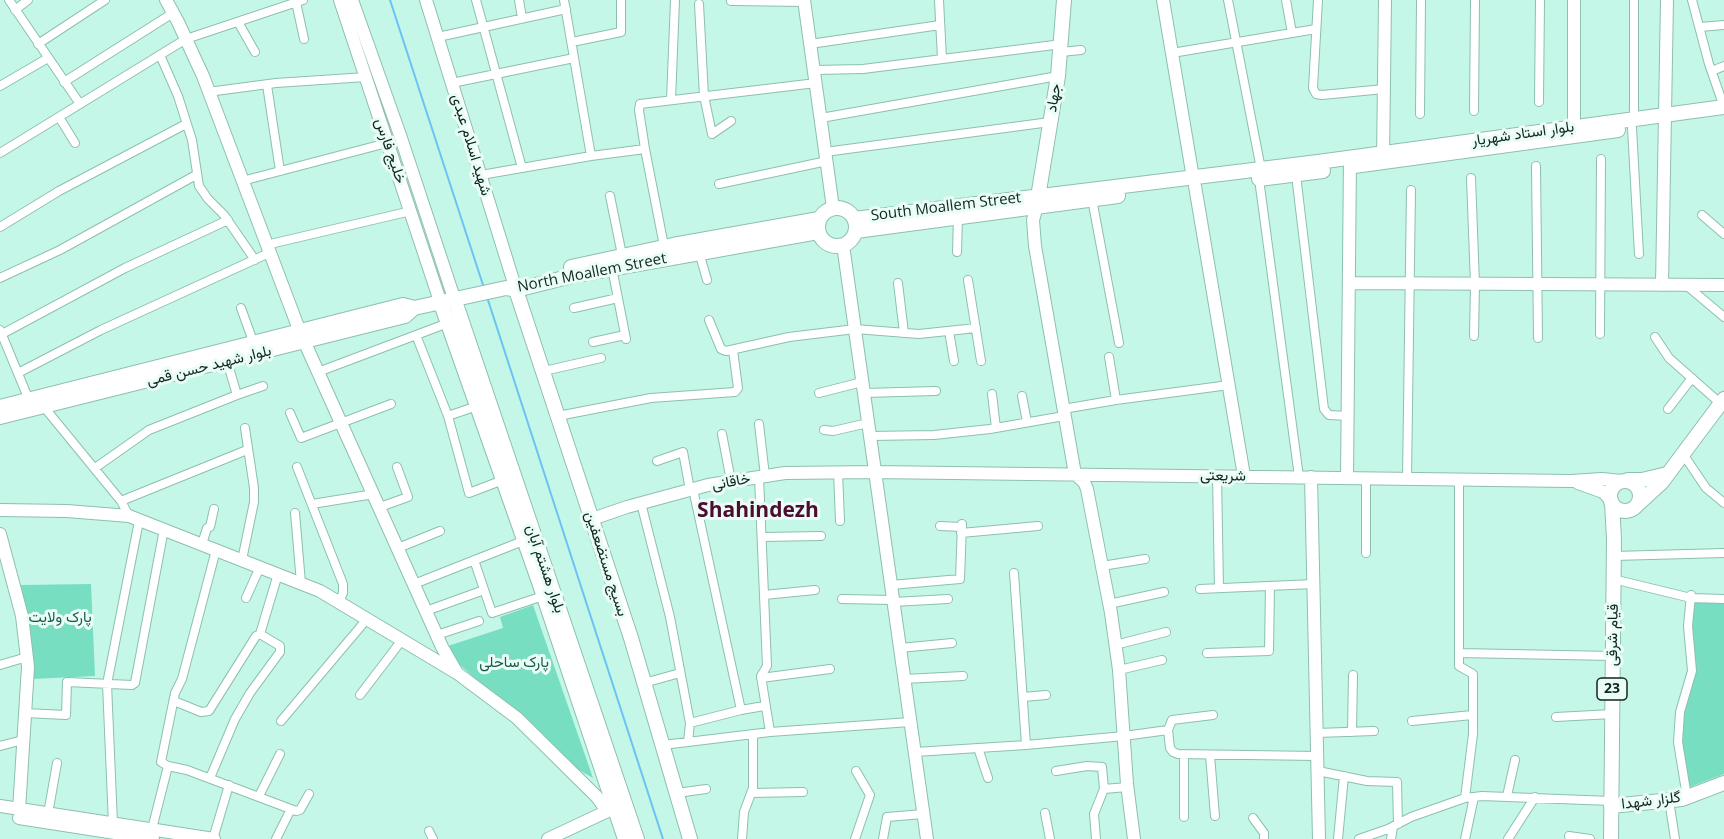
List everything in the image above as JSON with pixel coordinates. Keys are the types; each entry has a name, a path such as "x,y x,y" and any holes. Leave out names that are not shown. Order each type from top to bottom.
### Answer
{"main road":[{"name":"جهاد","path":"1038,200 1058,76 1064,0"},
{"name":"بلوار استاد شهریار","path":"1194,182 1664,119 1724,107"},
{"name":"بلوار استاد شهریار","path":"1664,119 1724,116"},
{"name":"بلوار استاد شهریار","path":"1260,174 1296,174 1350,162"},
{"name":"South Moallem Street","path":"855,225 958,217 1038,200 1092,199 1194,182"},
{"name":"South Moallem Street","path":"855,225 1194,182"},
{"path":"833,208 846,210 855,225 849,242 837,246 825,242 819,225 827,210 833,208"},
{"name":"North Moallem Street","path":"508,287 541,282 604,266 622,255 664,246 819,225"},
{"name":"North Moallem Street","path":"508,287 604,266 699,252 819,225"},
{"path":"525,314 528,297 541,282"},
{"name":"بلوار شهید حسن قمی","path":"0,417 227,361 403,305 414,308 508,287"},
{"name":"بسیج مستضعفین","path":"508,287 525,314 644,683 690,839"},
{"name":"بلوار هشتم آبان","path":"460,296 543,596 571,661"},
{"name":"بلوار هشتم آبان","path":"440,301 503,480 529,539 571,661 625,839"},
{"name":"بلوار شهید حسن قمی","path":"0,407 254,344 302,337"},
{"path":"1667,474 1642,480 1623,480 1612,489 1611,502 1615,507 1625,511 1636,506 1655,490 1722,402"},
{"path":"1614,540 1641,495 1638,487 1630,481 1623,480"},
{"name":"قیام شرقی","path":"1611,502 1614,540 1611,839"},
{"name":"گلزار شهدا","path":"1611,803 1687,797 1724,783"},
{"name":"بلوار هشتم آبان","path":"616,807 638,839"}],"street":[{"path":"9,0 80,104"},
{"path":"15,10 28,0"},
{"path":"38,44 105,0"},
{"path":"166,0 186,39 208,92 302,337 437,635 457,673"},
{"name":"خلیج فارس","path":"340,0 440,301"},
{"name":"خلیج فارس","path":"352,0 460,296"},
{"name":"شهید اسلام عبدی","path":"426,0 481,175 508,287"},
{"path":"476,0 522,168"},
{"path":"519,0 522,18"},
{"path":"572,42 621,32 621,0"},
{"path":"671,100 675,0"},
{"path":"939,0 942,59"},
{"path":"1163,0 1244,476"},
{"path":"1228,0 1260,174 1305,477 1314,584 1319,839"},
{"path":"1286,0 1292,33"},
{"path":"1318,0 1313,88 1316,94 1383,89"},
{"path":"1383,158 1385,0"},
{"path":"1420,114 1421,0"},
{"path":"1474,0 1474,111"},
{"path":"1539,102 1540,0"},
{"path":"1574,0 1574,131"},
{"path":"1634,0 1633,123 1639,254"},
{"path":"1662,285 1667,0"},
{"path":"1692,0 1724,107"},
{"path":"0,153 186,39 300,1 304,39"},
{"path":"731,1 804,1 833,208"},
{"path":"438,37 522,18 565,4 591,156"},
{"path":"699,4 704,96 712,134 731,121"},
{"path":"64,82 173,13"},
{"path":"238,22 255,52"},
{"path":"810,44 940,25"},
{"path":"1700,27 1724,25"},
{"path":"1172,53 1316,29"},
{"path":"814,70 863,69 1061,48 1081,51"},
{"path":"160,55 178,96 192,140 199,186 228,220 255,260"},
{"path":"0,86 48,58"},
{"path":"452,83 574,58"},
{"path":"1712,71 1724,66"},
{"path":"821,118 1058,76"},
{"path":"208,92 366,77"},
{"path":"664,246 645,149 640,104 816,83"},
{"path":"267,85 280,171"},
{"path":"59,117 75,143"},
{"path":"719,184 826,156 938,137 1050,123"},
{"path":"0,227 59,191 186,124"},
{"path":"242,181 387,143"},
{"path":"481,175 645,149"},
{"path":"1600,334 1601,159"},
{"path":"1347,478 1350,162"},
{"path":"1536,166 1538,338"},
{"path":"1296,174 1324,410 1329,415 1348,416"},
{"path":"0,278 60,250 196,175"},
{"path":"1471,178 1475,284 1474,336"},
{"path":"1407,479 1411,190"},
{"path":"610,196 622,255"},
{"path":"1092,199 1119,343"},
{"path":"1038,200 1033,233 1075,474 1084,482 1086,489 1109,604 1119,670 1127,787 1135,839"},
{"path":"18,374 101,330 255,260 268,249 411,211"},
{"path":"1702,215 1724,234"},
{"path":"957,252 958,217"},
{"path":"29,400 1,332 125,268 228,220"},
{"path":"843,245 927,839"},
{"path":"699,252 707,280"},
{"path":"593,342 625,337 618,298 604,266"},
{"path":"968,280 981,361"},
{"path":"898,283 904,333"},
{"path":"1349,283 1724,285"},
{"path":"1686,285 1722,316"},
{"path":"574,308 618,298"},
{"path":"242,308 254,344"},
{"path":"709,320 721,349 726,351 789,337 855,328 919,334 976,328"},
{"path":"318,372 448,323"},
{"path":"949,331 954,361"},
{"path":"417,335 448,416 469,493 503,480"},
{"path":"1654,337 1669,358 1722,402"},
{"path":"558,416 651,398 735,392 738,388 733,350"},
{"path":"1109,357 1116,400"},
{"path":"543,371 601,358"},
{"path":"227,361 237,395"},
{"path":"1668,409 1692,378"},
{"path":"824,430 869,430 934,435 996,428 1116,400 1229,385"},
{"path":"94,468 149,430 237,395 250,393 263,386"},
{"path":"819,393 863,387 936,392"},
{"path":"992,394 996,428"},
{"path":"1022,396 1027,422"},
{"path":"290,413 301,438 391,404"},
{"path":"448,416 477,406"},
{"path":"44,407 122,501 134,519 107,684 113,824"},
{"path":"759,424 767,666 761,678 770,732"},
{"path":"242,560 254,502 245,428"},
{"path":"722,434 731,481"},
{"path":"122,501 247,450"},
{"path":"657,461 682,452 741,710"},
{"path":"1683,454 1706,488 1724,502"},
{"path":"297,467 343,584 343,593 339,602"},
{"path":"380,507 408,497 398,467"},
{"path":"838,472 840,521"},
{"name":"شریعتی","path":"875,472 1623,480"},
{"name":"خاقانی","path":"592,519 641,503 731,481 785,473 875,472"},
{"path":"1217,476 1219,588"},
{"path":"1366,478 1366,553"},
{"path":"1459,479 1460,668 1473,674 1470,798 1464,839"},
{"name":"شریعتی","path":"1571,481 1603,492 1611,502"},
{"path":"312,504 374,494"},
{"path":"641,503 670,617 690,723 688,742"},
{"path":"202,544 207,528 210,527 214,509"},
{"path":"0,510 67,511 134,519 320,591 457,673 517,718 597,797 616,807"},
{"path":"296,513 301,583"},
{"path":"940,526 962,528 1038,526"},
{"path":"891,585 960,579 962,528"},
{"path":"25,713 66,715 67,682 132,685 137,678 164,529"},
{"path":"398,548 440,531"},
{"path":"0,534 22,616 27,657 19,810"},
{"path":"762,537 821,536"},
{"path":"414,584 529,539"},
{"path":"216,550 182,679 175,693 160,759 162,764 210,778 291,809 300,810 309,794"},
{"path":"1614,556 1724,553"},
{"path":"1102,566 1145,559"},
{"path":"474,560 492,614 543,596"},
{"path":"246,598 260,567"},
{"path":"1014,573 1026,745"},
{"path":"174,701 201,712 209,711 256,636 260,634 278,574"},
{"path":"1613,579 1691,596 1724,599"},
{"path":"1200,589 1314,584"},
{"path":"1207,653 1269,651 1270,586"},
{"path":"426,611 484,590"},
{"path":"764,593 815,590"},
{"path":"1109,604 1164,592"},
{"path":"1687,797 1678,742 1680,712 1692,671 1688,626 1691,596"},
{"path":"842,599 893,601 948,599"},
{"path":"281,720 367,619"},
{"path":"437,635 479,621"},
{"path":"1115,645 1166,632"},
{"path":"210,778 235,719 280,652 280,646 260,634"},
{"path":"360,695 402,640"},
{"path":"900,648 952,643"},
{"path":"1459,653 1613,656"},
{"path":"0,665 27,657"},
{"path":"1119,670 1162,660"},
{"path":"761,678 830,669"},
{"path":"644,683 680,673"},
{"path":"1352,732 1353,675"},
{"path":"904,679 963,676"},
{"path":"1023,697 1046,695"},
{"path":"690,723 764,706"},
{"path":"1557,717 1612,714"},
{"path":"1213,715 1172,720 1168,730 1168,741 1173,752 1210,755 1317,756"},
{"path":"1412,721 1472,715"},
{"path":"663,745 770,732 910,722"},
{"path":"915,752 1026,745 1168,730"},
{"path":"1317,733 1374,731"},
{"path":"742,839 744,812 751,793 754,762 753,734"},
{"path":"0,746 23,740"},
{"path":"978,748 988,778"},
{"path":"260,796 280,754"},
{"path":"1184,754 1184,817"},
{"path":"1210,755 1215,816"},
{"path":"1507,796 1515,760"},
{"path":"48,814 57,763"},
{"path":"153,834 168,766"},
{"path":"1056,771 1087,766 1102,767 1104,789 1094,814 1096,839"},
{"path":"855,839 870,795 856,771"},
{"path":"1318,771 1367,781 1396,782 1396,825 1391,839"},
{"path":"1338,839 1344,776"},
{"path":"0,814 39,822 214,839 229,785"},
{"path":"1104,789 1127,787"},
{"path":"677,793 706,789"},
{"path":"751,793 803,792"},
{"path":"1359,839 1470,798 1507,796 1611,803"},
{"path":"1508,839 1535,797"},
{"path":"1669,800 1675,839"},
{"path":"0,806 113,824 153,834"},
{"path":"548,839 616,807"},
{"path":"276,839 291,809"},
{"path":"1045,813 1050,839"},
{"path":"883,839 887,817 923,814"},
{"path":"1253,818 1264,833 1264,839"},
{"path":"1569,836 1590,839"}],"green space":[{"name":"پارک ولایت","path":"91,584 95,676 32,679 31,634 21,585"},
{"path":"1694,598 1724,601 1724,774 1690,787 1681,747 1682,716 1692,682 1690,633"},
{"name":"پارک ساحلی","path":"533,605 593,778 579,770 451,657 448,646 503,628 500,617"}],"waterway":[{"path":"390,0 484,288"},
{"path":"487,297 663,839"}],"district":[{"name":"Shahindezh","path":"758,511"}]}
